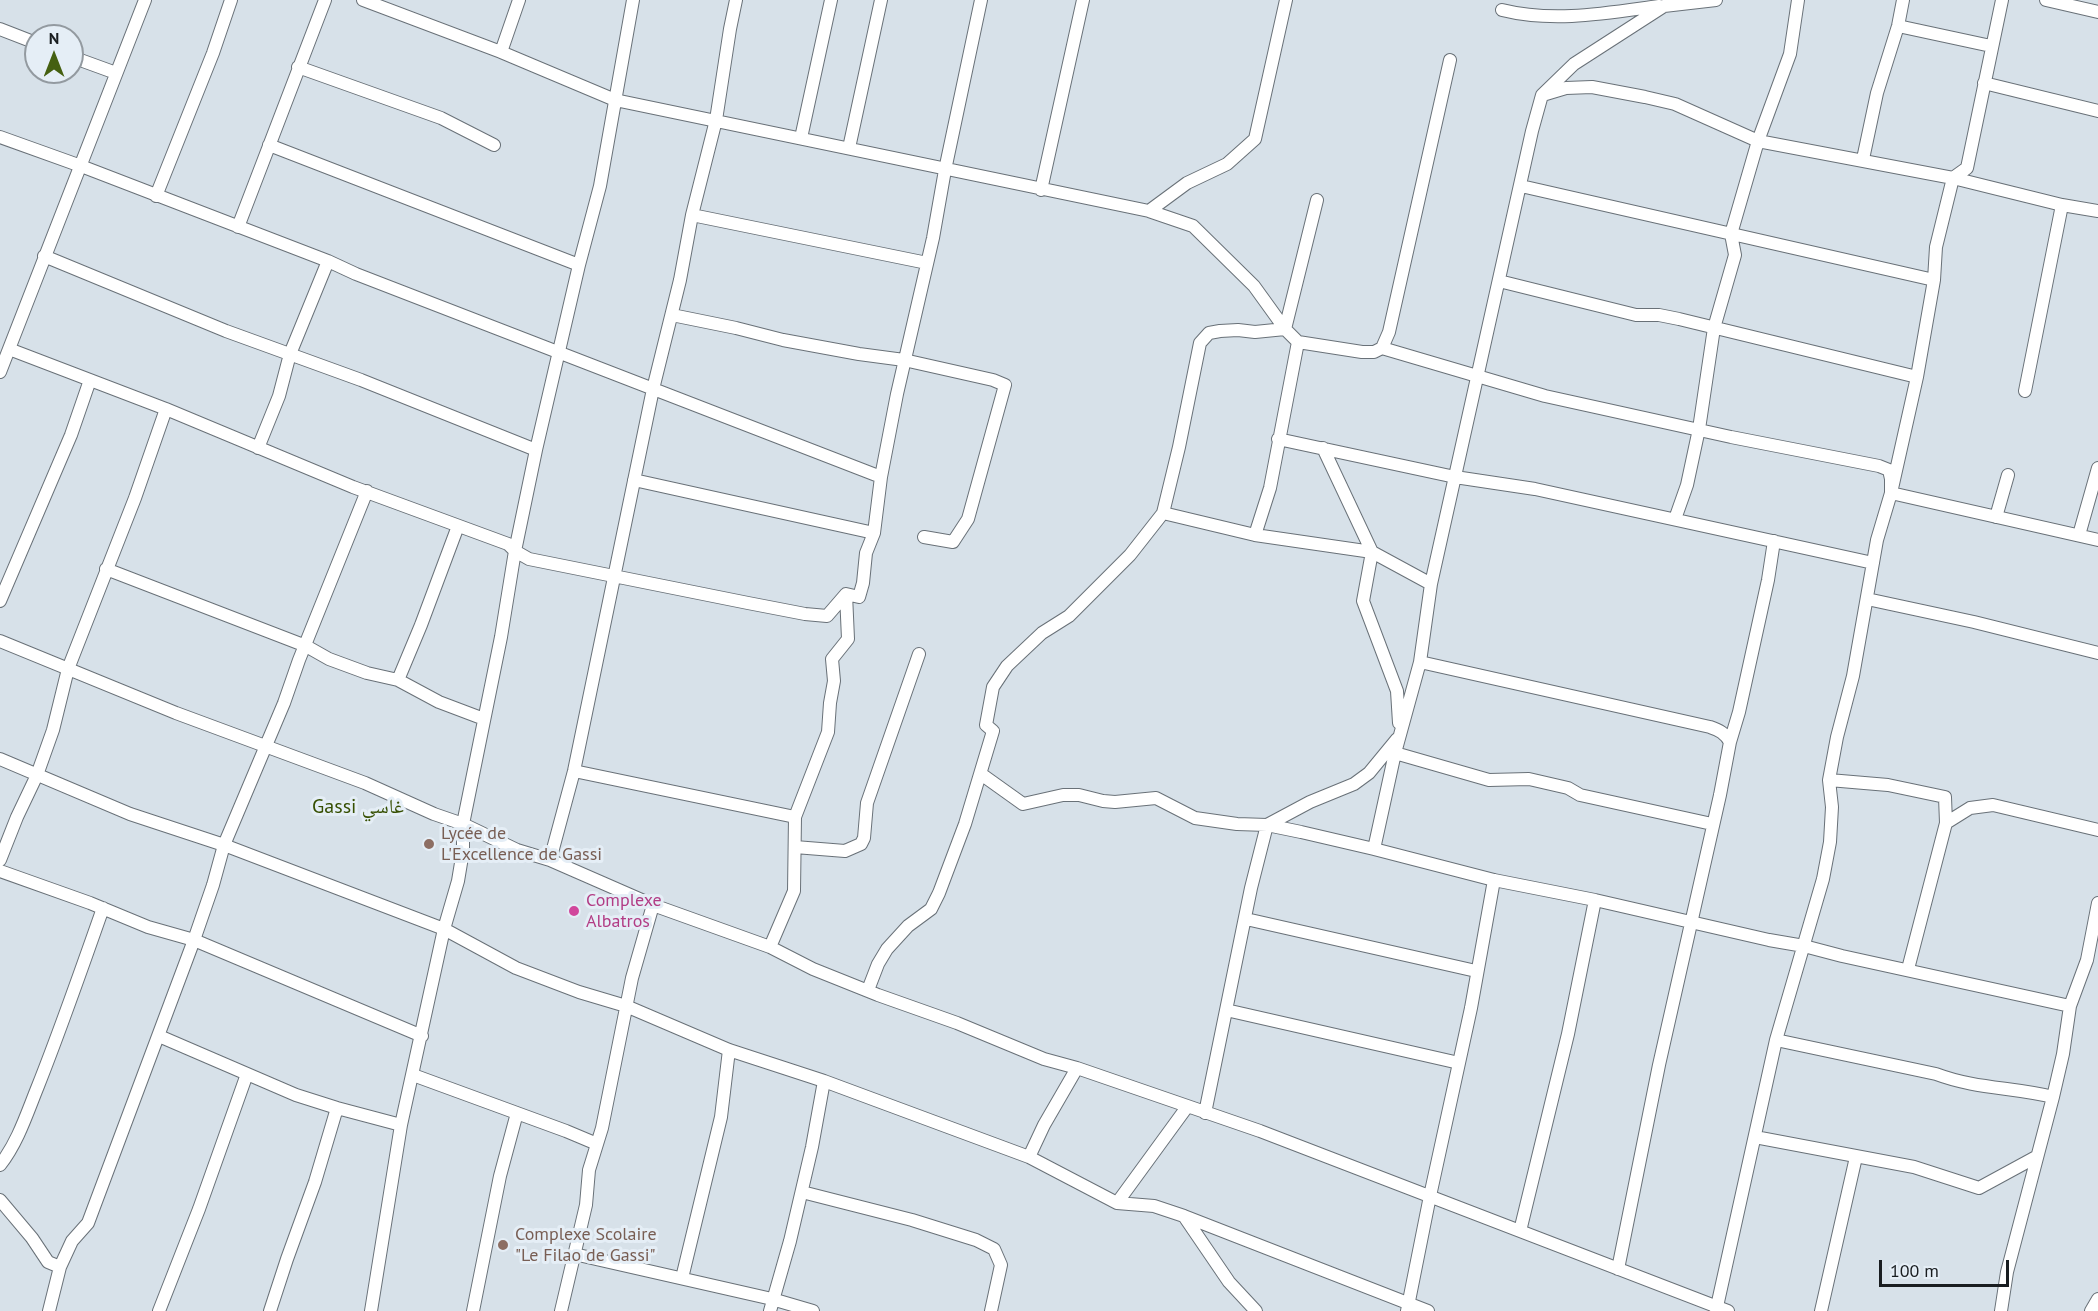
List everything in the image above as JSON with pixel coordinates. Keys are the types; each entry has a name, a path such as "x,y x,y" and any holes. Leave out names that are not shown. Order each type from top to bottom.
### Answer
{"street":[{"path":"0,372 144,0"},
{"path":"156,196 213,53 231,0"},
{"path":"238,227 325,0"},
{"path":"363,0 501,52 615,100 1149,211 1194,226 1254,286 1298,342 1362,352 1374,352 1382,348 1389,332 1450,60"},
{"path":"501,52 519,0"},
{"path":"371,1311 401,1125 444,929 458,881 463,850 463,824 512,581 515,551 579,265 600,186 633,0"},
{"path":"550,860 574,771 653,389 716,120 736,0"},
{"path":"801,138 831,0"},
{"path":"849,148 881,0"},
{"path":"846,594 859,597 863,583 866,553 874,533 881,477 904,360 933,237 981,0"},
{"path":"1041,190 1083,0"},
{"path":"1149,211 1187,183 1227,164 1255,140 1286,0"},
{"path":"1502,10 1540,17 1572,16 1664,6 1678,2 1716,0"},
{"path":"1675,519 1687,485 1699,429 1714,328 1735,255 1731,234 1758,141 1790,54 1798,0"},
{"path":"1863,159 1877,93 1898,26 1903,0"},
{"path":"0,641 176,713 365,783 434,814 463,824 517,850 550,860 653,905 770,947 813,969 957,1023 1044,1059 1077,1068 1205,1113 1430,1196 1720,1310 1776,1040 1823,879 1830,842 1832,807 1829,780 1852,675 1877,540 1891,493 1917,377 1934,280 1936,247 1953,178 1967,168 2002,0"},
{"path":"2046,0 2098,12"},
{"path":"1374,849 1395,753 1420,662 1431,584 1542,95 1574,64 1664,6"},
{"path":"1898,26 1991,46"},
{"path":"0,29 24,38"},
{"path":"84,62 116,74"},
{"path":"298,67 441,118 494,145"},
{"path":"1984,83 2098,111"},
{"path":"1542,95 1566,88 1592,87 1645,97 1675,104 1758,141 1863,159 2062,205 2098,211"},
{"path":"0,137 328,261 560,354 637,381 881,477"},
{"path":"269,145 579,265"},
{"path":"1521,186 1934,280"},
{"path":"1285,328 1317,200"},
{"path":"2025,391 2062,205"},
{"path":"692,215 927,263"},
{"path":"44,256 226,331 291,354 536,450"},
{"path":"258,448 279,396 291,354 328,261"},
{"path":"1499,281 1636,315 1659,315 1917,377"},
{"path":"672,315 802,344 904,360 993,380 1005,385 968,519 953,542 924,537"},
{"path":"868,990 886,949 908,926 931,909 939,893 965,824 993,731 986,725 993,687 1007,666 1041,633 1069,616 1130,555 1163,513 1200,343 1209,333 1220,331 1255,332 1285,328"},
{"path":"1255,535 1270,488 1298,342"},
{"path":"1382,348 1545,396 1731,437 1879,466 1889,470 1891,493"},
{"path":"9,349 367,491 508,544 529,559 782,610 827,616 846,594"},
{"path":"0,601 70,435 90,380"},
{"path":"0,860 37,775 53,730 68,669 135,498 166,410"},
{"path":"1278,439 1455,477 1535,489 1873,563"},
{"path":"1205,1113 1251,888 1267,825 1310,802 1354,783 1369,773 1400,735 1397,691 1363,601 1372,552 1323,448"},
{"path":"2079,535 2098,468"},
{"path":"1996,517 2008,475"},
{"path":"634,480 874,533"},
{"path":"49,1311 60,1267 72,1241 88,1222 194,940 224,845 266,746 367,491"},
{"path":"1891,493 2098,540"},
{"path":"1163,513 1255,535 1372,552 1431,584"},
{"path":"398,680 458,526"},
{"path":"1618,1269 1659,1065 1730,741 1739,712 1774,542"},
{"path":"106,569 306,646 329,658 398,680 439,702 484,719"},
{"path":"770,947 794,891 795,817 828,732 834,681 832,659 848,639 846,594"},
{"path":"1867,599 1974,622 2098,653"},
{"path":"795,847 845,851 861,844 864,838 867,803 919,654"},
{"path":"1420,662 1710,727 1720,730 1730,741"},
{"path":"1395,753 1489,780 1529,779 1568,788 1580,795 1712,824"},
{"path":"0,759 130,814 224,845 444,929 516,968 579,992 626,1006 729,1050 824,1081 1029,1157 1117,1203 1154,1206 1184,1216 1407,1307 1428,1311"},
{"path":"574,771 795,817"},
{"path":"981,774 1023,804 1063,795 1079,795 1115,802 1156,798 1195,818 1237,824 1267,825 1374,849 1494,880 1595,900 2070,1006"},
{"path":"1829,780 1888,785 1945,797 1946,823 1908,969"},
{"path":"1946,823 1970,808 1994,805 2098,830"},
{"path":"0,871 103,908 148,927 194,940 422,1036"},
{"path":"1407,1307 1459,1064 1494,880"},
{"path":"1520,1231 1560,1067 1595,900"},
{"path":"2001,1311 2007,1272 2063,1054 2070,1006 2087,960 2098,903"},
{"path":"561,1311 586,1205 589,1170 597,1144 632,978 653,905"},
{"path":"0,1165 9,1154 48,1061 103,908"},
{"path":"1246,919 1476,971"},
{"path":"1226,1010 1459,1064"},
{"path":"159,1036 296,1095 401,1125"},
{"path":"1776,1040 1936,1074 1984,1088 2028,1091 2053,1097"},
{"path":"682,1278 721,1117 729,1050"},
{"path":"1029,1157 1044,1125 1077,1068"},
{"path":"159,1311 199,1209 247,1074"},
{"path":"413,1075 597,1144"},
{"path":"771,1305 802,1192 824,1081"},
{"path":"1117,1203 1187,1107"},
{"path":"270,1311 315,1182 337,1108"},
{"path":"473,1311 500,1176 517,1113"},
{"path":"1755,1137 1914,1167 1979,1188 2036,1157"},
{"path":"1821,1311 1857,1157"},
{"path":"802,1192 912,1220 976,1240 994,1249 1001,1265 992,1311"},
{"path":"0,1200 32,1238 48,1262 60,1267"},
{"path":"1184,1216 1229,1282 1256,1311"},
{"path":"574,1254 682,1278 771,1305 813,1311"},
{"path":"2091,1311 2098,1299"}],"place":[{"name":"Lycée de L'Excellence de Gassi","path":"429,844"},
{"name":"Complexe Albatros","path":"574,911"},
{"name":"Complexe Scolaire \"Le Filao de Gassi\"","path":"503,1245"}],"district":[{"name":"Gassi غاسي","path":"358,807"}]}
